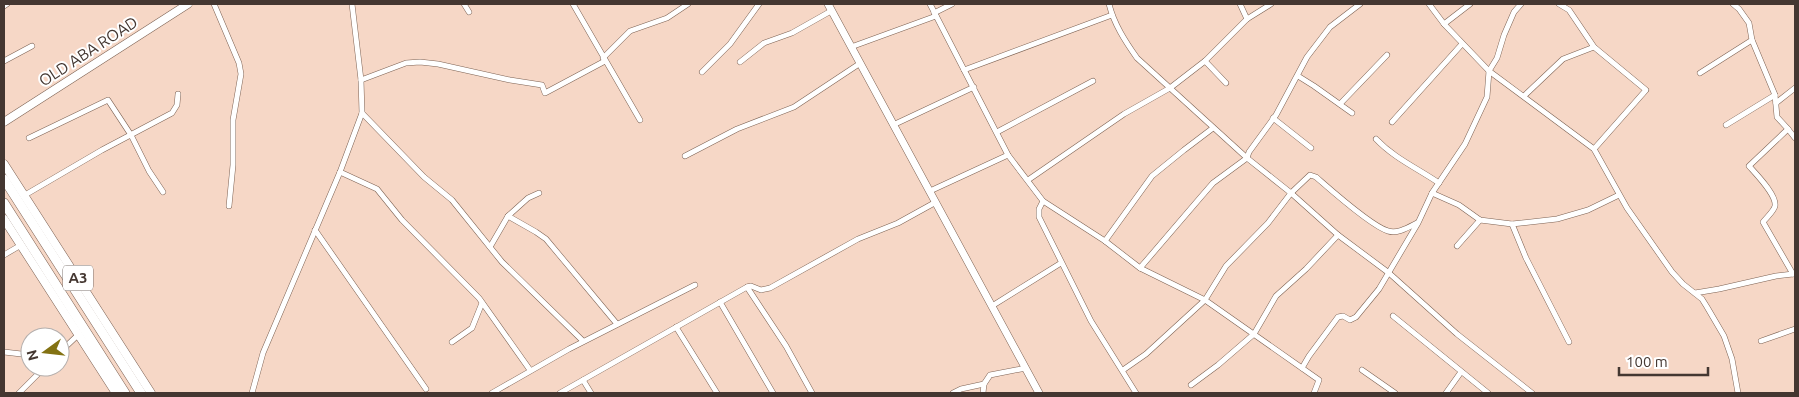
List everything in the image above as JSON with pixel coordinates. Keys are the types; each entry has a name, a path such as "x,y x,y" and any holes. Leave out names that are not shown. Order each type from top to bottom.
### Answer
{"highway":[{"path":"4,179 141,393"},
{"path":"4,203 125,393"}],"main road":[{"name":"OLD ABA ROAD","path":"5,120 188,4"},
{"path":"4,129 5,120"},
{"name":"A3","path":"4,164 151,393"},
{"name":"A3","path":"4,219 116,393"}],"street":[{"path":"214,4 239,63 240,74 233,120 233,165 229,206"},
{"path":"252,393 263,353 340,172 362,113 361,80 352,4"},
{"path":"464,4 469,12"},
{"path":"573,4 640,120"},
{"path":"361,80 406,63 420,62 542,85 544,93 604,60 630,31 667,18 688,4"},
{"path":"702,72 730,44 759,4"},
{"path":"930,4 1008,155 1043,201 1105,241 1140,268 1206,300 1320,380 1314,393"},
{"path":"851,47 935,14 952,4"},
{"path":"1109,4 1124,40 1137,58 1213,128 1338,235 1389,273 1457,334 1532,393"},
{"path":"1240,4 1247,18"},
{"path":"1028,180 1124,114 1170,88 1205,61 1247,18 1271,4"},
{"path":"1140,268 1214,183 1247,158 1298,76 1307,57 1330,27 1360,4"},
{"path":"1428,4 1462,44 1489,71 1594,149 1619,195 1672,272 1683,284 1702,298 1724,336 1732,359 1738,393"},
{"path":"1444,24 1470,4"},
{"path":"1302,368 1338,317 1343,316 1350,320 1356,317 1372,299 1389,273 1418,223 1432,193 1465,144 1487,97 1489,71 1497,58 1514,12 1521,4"},
{"path":"1560,4 1569,10 1594,47 1646,90 1594,149"},
{"path":"1733,4 1740,9 1749,23 1752,40 1775,95 1777,117 1795,138"},
{"path":"740,62 764,43 792,33 829,7 1040,393"},
{"path":"964,70 1112,15"},
{"path":"1700,73 1752,40"},
{"path":"1392,122 1462,44"},
{"path":"4,61 32,46"},
{"path":"1524,96 1563,59 1594,47"},
{"path":"1340,104 1387,55"},
{"path":"1205,61 1226,83"},
{"path":"685,156 736,129 794,107 859,64"},
{"path":"1298,76 1352,113"},
{"path":"996,132 1093,81"},
{"path":"893,124 974,87"},
{"path":"1776,103 1795,88"},
{"path":"25,195 102,150 172,113 178,94"},
{"path":"1726,125 1775,95"},
{"path":"29,138 108,100 131,135 149,171 163,192"},
{"path":"362,113 420,173 452,200 511,272 583,341"},
{"path":"1273,118 1311,148"},
{"path":"1105,241 1152,176 1213,128"},
{"path":"1695,293 1776,276 1794,275 1763,222 1775,208 1776,200 1749,166 1788,129"},
{"path":"1376,139 1396,157 1416,167 1439,183"},
{"path":"930,190 1008,155"},
{"path":"340,172 377,189 402,220 479,298 530,370"},
{"path":"1123,370 1146,354 1206,300 1226,266 1268,222 1291,193 1310,176 1316,177 1359,212 1388,231 1404,230 1418,223"},
{"path":"490,247 508,216 528,198 539,193"},
{"path":"1432,193 1459,205 1480,220 1512,224 1557,220 1588,210 1619,195"},
{"path":"1043,201 1039,208 1039,217 1061,263 1091,321 1136,393"},
{"path":"560,393 747,287 752,286 761,290 770,288 858,239 898,223 936,202"},
{"path":"508,216 546,239 617,324"},
{"path":"1457,246 1480,220"},
{"path":"1512,224 1526,258 1569,342"},
{"path":"315,230 426,389"},
{"path":"1191,385 1254,334 1276,296 1306,269 1338,235"},
{"path":"4,254 21,245"},
{"path":"992,306 1061,263"},
{"path":"492,393 583,341 696,285"},
{"path":"747,287 786,346 812,393"},
{"path":"452,342 472,328 482,302"},
{"path":"720,302 773,393"},
{"path":"1393,316 1488,393"},
{"path":"676,327 717,393"},
{"path":"1761,341 1795,329"},
{"path":"70,343 79,334"},
{"path":"4,352 20,354"},
{"path":"983,393 984,384 990,375 1026,368"},
{"path":"1362,370 1395,393"},
{"path":"1446,393 1461,372"},
{"path":"19,393 35,377"},
{"path":"583,380 591,393"},
{"path":"953,393 961,389 984,384"}]}
